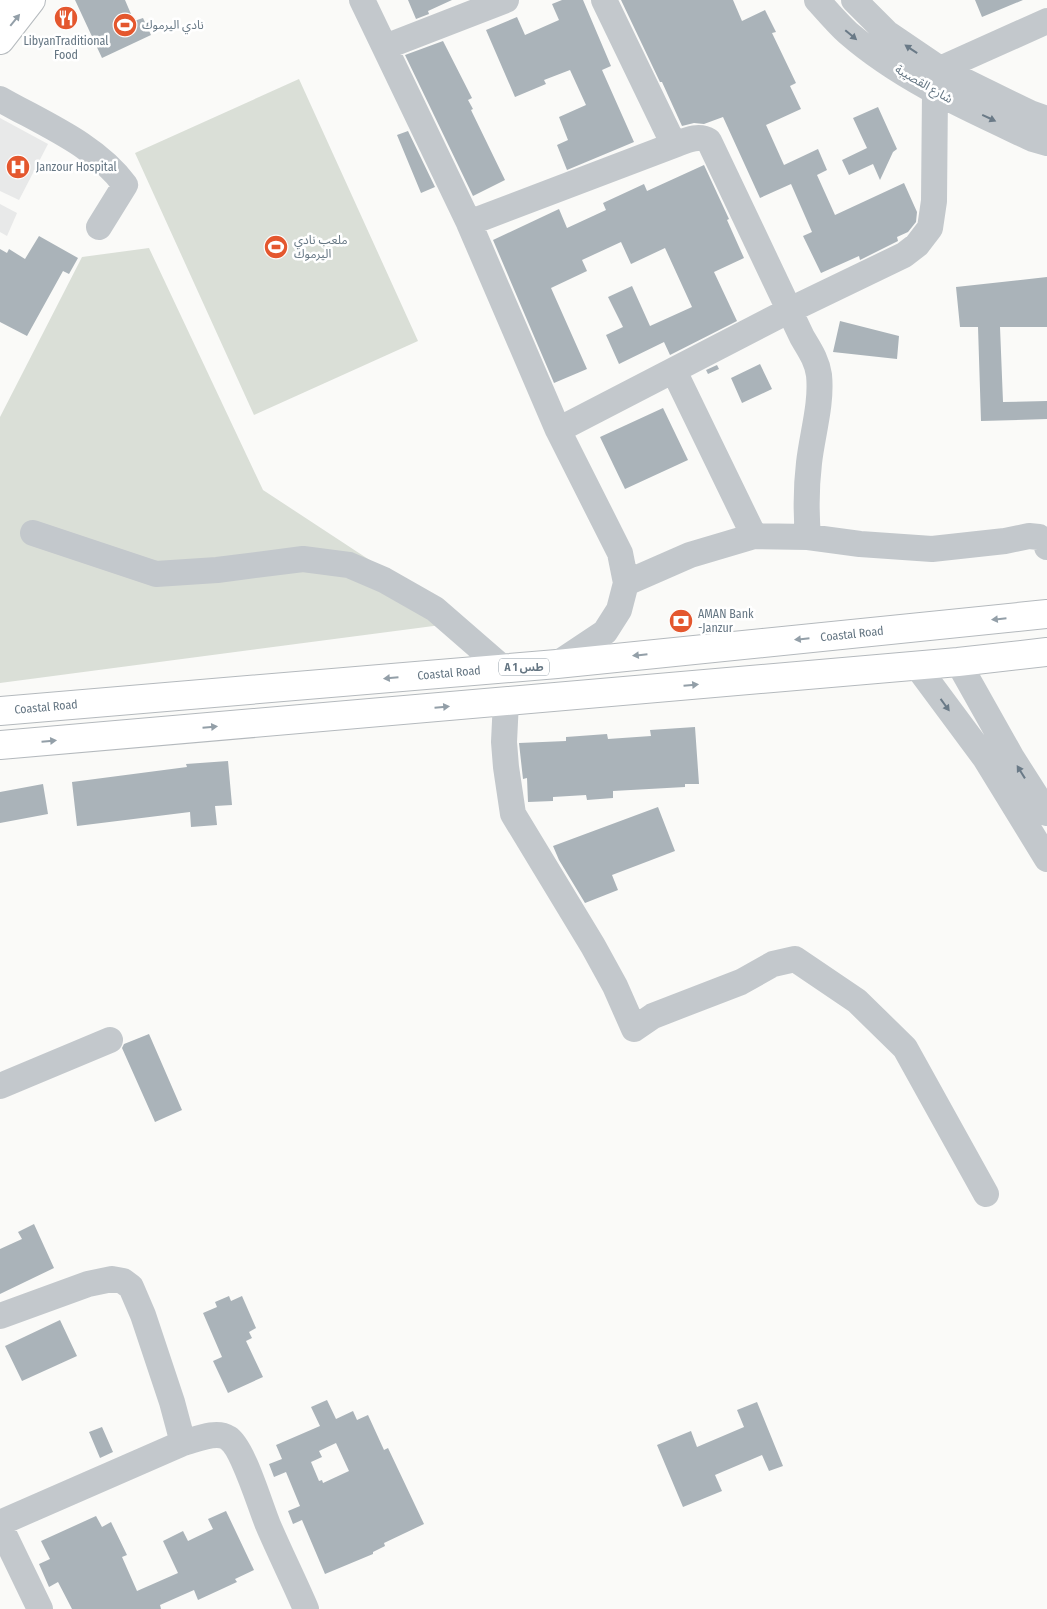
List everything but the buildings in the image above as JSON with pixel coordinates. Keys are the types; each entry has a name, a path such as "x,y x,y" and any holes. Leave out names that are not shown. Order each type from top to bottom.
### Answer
{"main road":[{"path":"0,40 31,0"},
{"name":"Coastal Road","path":"0,711 504,669 1047,614"},
{"path":"0,745 958,662 1047,652"}],"street":[{"path":"362,0 470,223 558,430 620,553 626,583 619,610 605,632 557,664"},
{"path":"384,47 506,0"},
{"path":"604,0 674,145"},
{"name":"شارع القصيبة","path":"817,0 847,32 878,57 938,80 1032,139 1047,143"},
{"path":"854,0 938,80 1047,119"},
{"path":"938,80 1047,21"},
{"path":"558,430 790,310 904,255 917,245 930,228 934,201 938,80"},
{"path":"0,99 90,150 116,171 125,185 100,227"},
{"path":"470,223 698,137 704,138 712,145 802,337 815,358 819,375 819,392 809,464 806,510 808,537"},
{"path":"674,371 754,536"},
{"path":"32,533 156,574 217,570 303,559 349,565 384,580 435,609 504,669"},
{"path":"626,583 690,556 754,536 808,537 860,544 932,549 1005,541 1029,536 1038,537 1046,543 1047,547"},
{"path":"958,662 1012,758 1047,813"},
{"path":"916,665 985,758 1047,859"},
{"path":"506,701 504,742 513,814 593,946 615,986 634,1029 653,1016 741,982 773,964 795,959 857,1001 905,1048 986,1194"},
{"path":"0,1086 110,1040"},
{"path":"0,1316 88,1284 112,1279 123,1281 131,1287 143,1315 182,1444"},
{"path":"40,1609 0,1525 182,1444 209,1436 218,1436 227,1437 243,1459 268,1526 306,1609"}],"shaded area":[{"name":"ملعب نادي اليرموك","path":"299,79 418,341 254,415 135,153"},
{"name":"Janzour Hospital","path":"0,118 48,144 19,200 0,191"},
{"path":"0,204 17,213 7,236 0,232"},
{"path":"149,248 263,490 464,622 0,683 0,417 82,257"}],"place":[{"name":"LibyanTraditional Food","path":"66,18"},
{"name":"نادي اليرموك","path":"125,25"},
{"name":"Janzour Hospital","path":"18,167"},
{"name":"ملعب نادي اليرموك","path":"276,247"},
{"name":"AMAN Bank -Janzur","path":"681,621"}]}
